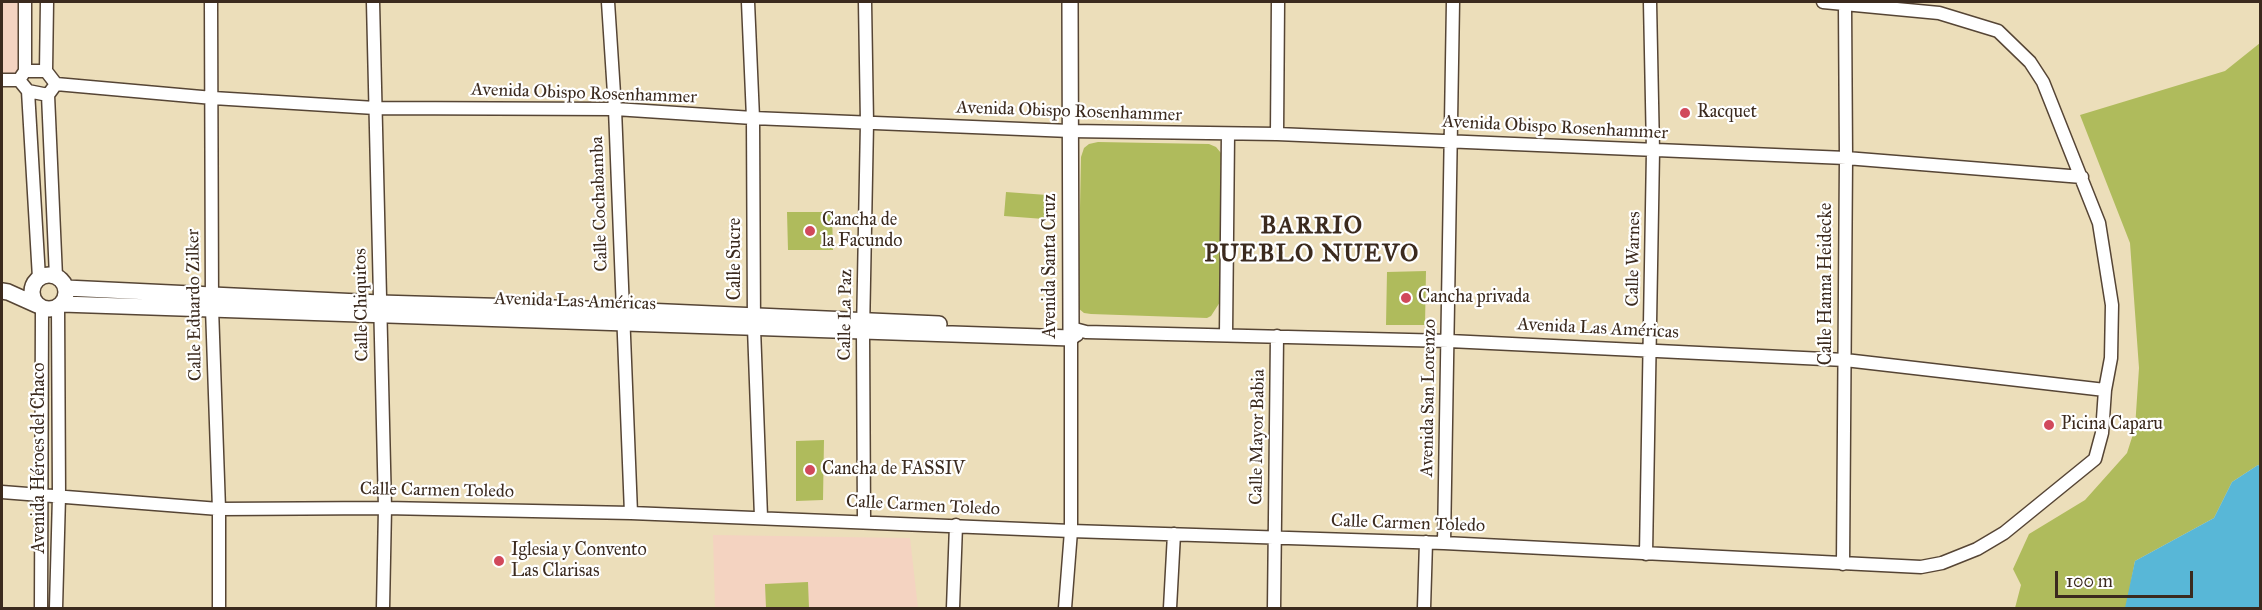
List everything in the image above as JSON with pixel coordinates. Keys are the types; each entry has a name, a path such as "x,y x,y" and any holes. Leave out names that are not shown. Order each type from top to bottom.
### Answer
{"main road":[{"name":"Avenida Santa Cruz","path":"1070,2 1070,131 1076,333"},
{"path":"47,275 61,282 66,296 60,305 53,309 5,292 47,275"},
{"path":"37,280 32,291 40,306"},
{"name":"Avenida Las Américas","path":"61,282 212,302"},
{"name":"Avenida Las Américas","path":"60,305 212,302 1076,333"}],"street":[{"path":"25,2 22,76 28,91 37,280"},
{"path":"47,2 46,71 52,90 61,282"},
{"name":"Calle Eduardo Zilker","path":"211,2 212,302 219,509 219,609"},
{"name":"Calle Chiquitos","path":"373,2 385,508 383,609"},
{"name":"Calle Cochabamba","path":"608,2 615,109 632,513"},
{"name":"Calle Sucre","path":"748,2 753,118 754,323 761,517"},
{"name":"Calle La Paz","path":"864,521 863,327 867,123 865,2"},
{"path":"1277,135 1278,2"},
{"name":"Avenida San Lorenzo","path":"1444,543 1453,2"},
{"name":"Calle Warnes","path":"1646,554 1653,151 1650,2"},
{"name":"Calle Carmen Toledo","path":"2,492 219,509 385,508 761,517 1071,531 1426,542 1843,564 1921,567 1942,563 1977,549 2004,533 2095,459 2102,433 2105,390 2111,358 2112,305 2099,223 2043,82 2030,62 1998,31 1939,13 1822,2"},
{"name":"Calle Hanna Heidecke","path":"1843,564 1845,5"},
{"path":"2,80 46,71"},
{"name":"Avenida Obispo Rosenhammer","path":"28,91 52,90 375,108 615,109 867,123 1070,131 1277,135 1846,158 2082,177"},
{"path":"1226,334 1228,134"},
{"name":"Avenida Héroes del Chaco","path":"56,609 60,305"},
{"name":"Avenida Héroes del Chaco","path":"40,306 43,495 41,609"},
{"name":"Avenida Las Américas","path":"1076,333 1226,334 1449,341 1845,360 2105,390"},
{"name":"Avenida Santa Cruz","path":"1065,609 1071,531 1076,333"},
{"name":"Calle Mayor Babia","path":"1274,609 1277,336"},
{"path":"952,609 956,525"},
{"path":"1170,609 1174,534"},
{"path":"1424,609 1426,542"}],"shaded area":[{"path":"2,2 25,2 25,71 2,80"},
{"path":"713,535 910,538 918,608 715,608"}],"green space":[{"path":"2260,43 2260,466 2258,465 2232,482 2214,518 2135,561 2126,608 2015,608 2021,585 2013,569 2029,534 2085,500 2127,453 2135,428 2139,368 2130,243 2080,115 2225,71"},
{"path":"1098,142 1209,144 1221,153 1220,302 1211,316 1207,318 1091,314 1084,313 1078,308 1081,157 1084,148"},
{"path":"1006,192 1047,195 1044,219 1004,216"},
{"name":"Cancha de la Facundo","path":"787,212 832,212 833,250 788,250"},
{"name":"Cancha privada","path":"1426,271 1425,325 1386,325 1387,272"},
{"name":"Cancha de FASSIV","path":"824,440 823,500 796,501 796,441"},
{"path":"808,582 809,608 766,608 765,584"}],"water":[{"path":"2258,465 2260,466 2260,608 2125,608 2135,561 2214,518 2232,482"}],"place":[{"name":"Racquet","path":"1685,113"},
{"name":"Cancha de la Facundo","path":"810,231"},
{"name":"Cancha privada","path":"1406,298"},
{"name":"Picina Caparu","path":"2049,425"},
{"name":"Cancha de FASSIV","path":"810,470"},
{"name":"Iglesia y Convento Las Clarisas","path":"499,561"}],"district":[{"name":"BARRIO PUEBLO NUEVO","path":"1312,241"}]}
